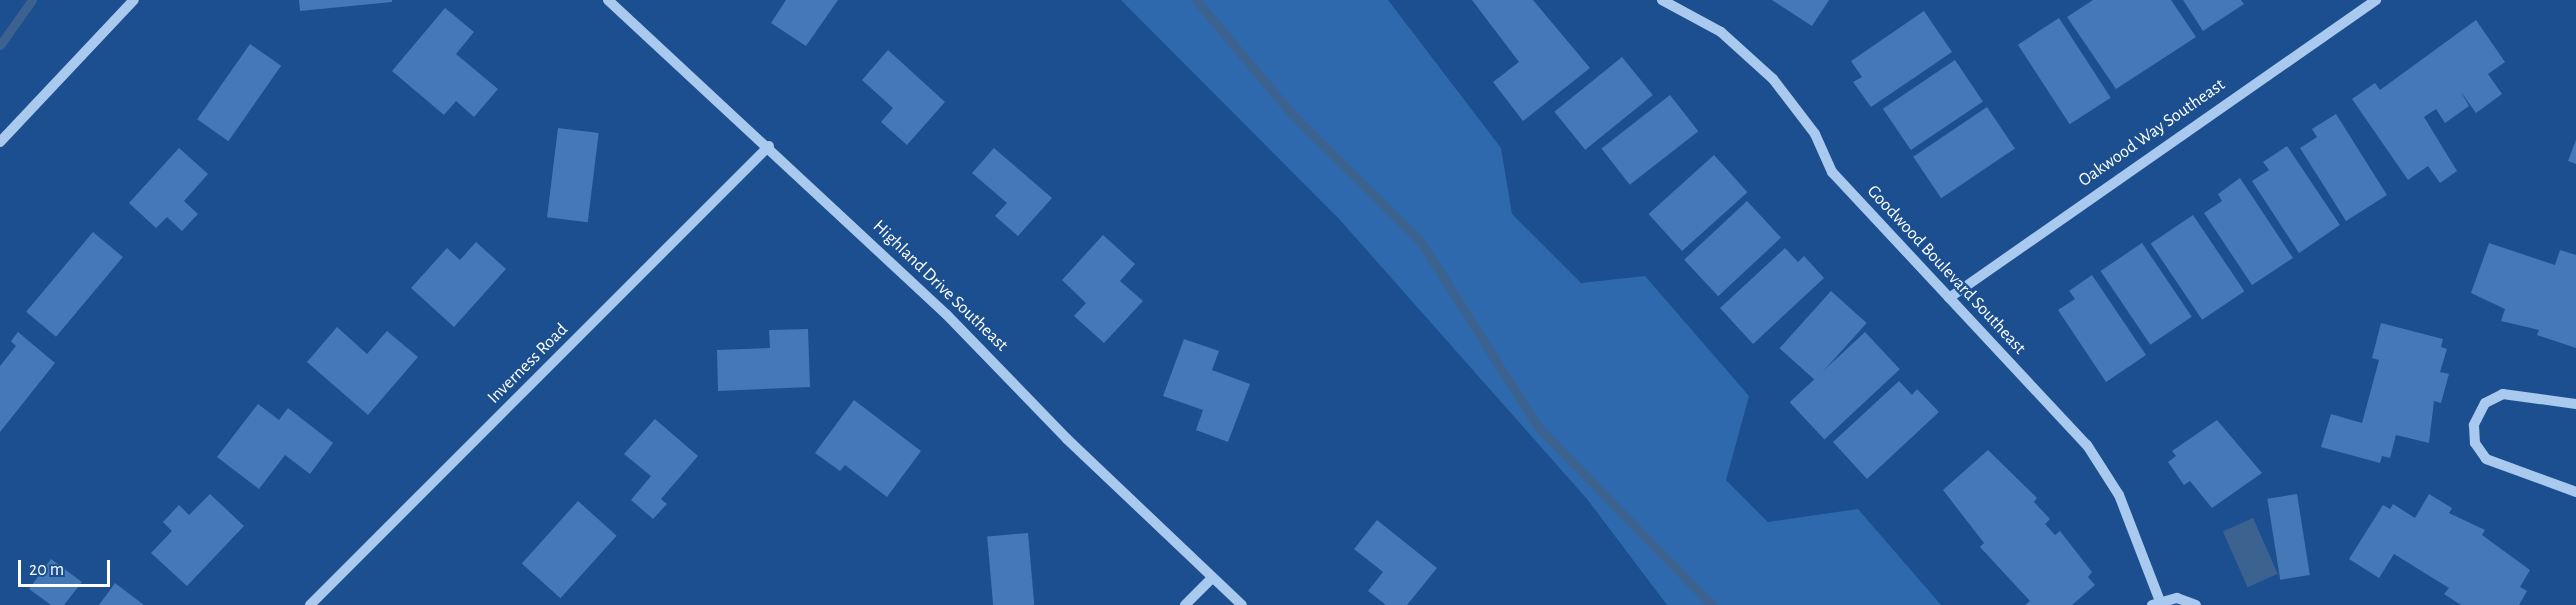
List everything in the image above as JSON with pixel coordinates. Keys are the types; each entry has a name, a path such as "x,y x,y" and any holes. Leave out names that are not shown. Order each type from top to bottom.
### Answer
{"street":[{"path":"0,142 134,0"},
{"name":"Highland Drive Southeast","path":"608,0 769,146 1242,605"},
{"name":"Goodwood Boulevard Southeast","path":"1662,0 1721,32 1773,79 1815,134 1832,172 2087,445 2119,495 2156,603 2177,598 2196,605"},
{"name":"Oakwood Way Southeast","path":"1950,298 2376,0"},
{"name":"Inverness Road","path":"310,605 769,146"},
{"path":"2576,404 2503,394 2486,403 2474,425 2475,443 2486,459 2576,492"},
{"path":"1185,605 1212,578"}],"shaded area":[{"path":"1121,0 1388,0 1501,148 1512,214 1581,283 1645,276 1749,396 1726,480 1768,522 1858,509 1941,605 1667,605 1587,499 1340,220"},
{"path":"2253,518 2278,574 2248,587 2223,531"}],"building":[{"path":"299,0 392,0 392,2 300,11"},
{"path":"786,0 838,0 806,46 771,23"},
{"path":"1472,0 1533,0 1590,68 1523,121 1493,82 1519,62"},
{"path":"1772,0 1829,0 1812,26"},
{"path":"2093,0 2171,0 2196,37 2116,89 2067,17"},
{"path":"2183,0 2241,0 2244,4 2203,31"},
{"path":"445,8 474,32 456,54 498,89 474,117 456,101 444,115 392,71"},
{"path":"1924,11 1952,52 1871,107 1853,82 1862,77 1851,61"},
{"path":"2059,18 2111,98 2070,124 2018,45"},
{"path":"2476,20 2505,62 2488,74 2502,94 2476,113 2461,92 2469,106 2445,123 2436,109 2424,117 2457,171 2440,183 2428,166 2408,180 2352,99 2375,83 2380,90"},
{"path":"250,44 281,66 228,141 197,119"},
{"path":"888,50 945,102 907,145 881,122 893,108 862,80"},
{"path":"1622,57 1653,95 1585,150 1554,112"},
{"path":"1955,60 1983,101 1911,150 1883,109"},
{"path":"1670,95 1698,131 1630,185 1601,149"},
{"path":"1987,107 2015,148 1941,198 1913,157"},
{"path":"2336,114 2387,195 2346,221 2300,148 2317,137 2312,129"},
{"path":"558,128 599,133 588,222 547,217"},
{"path":"2576,140 2576,164 2568,161"},
{"path":"2287,146 2340,225 2299,253 2252,181 2269,170 2263,162"},
{"path":"179,148 208,174 184,201 198,214 182,231 167,217 156,228 129,203"},
{"path":"994,148 1052,198 1018,236 995,216 1007,203 972,173"},
{"path":"1714,155 1747,192 1682,251 1649,214"},
{"path":"2240,178 2293,258 2252,285 2204,213 2222,201 2218,194"},
{"path":"1747,201 1781,238 1718,296 1684,260"},
{"path":"2193,215 2244,291 2202,320 2151,244"},
{"path":"93,232 123,257 56,337 26,312"},
{"path":"1103,235 1135,264 1120,281 1143,301 1104,343 1074,316 1086,303 1062,280"},
{"path":"476,242 506,269 454,327 411,288 447,248 460,260"},
{"path":"2142,243 2192,317 2150,345 2101,271"},
{"path":"2489,243 2555,265 2560,250 2576,255 2576,348 2537,335 2539,330 2501,321 2505,309 2471,293"},
{"path":"1785,248 1798,262 1804,256 1824,278 1753,344 1720,308"},
{"path":"2092,275 2146,355 2106,382 2058,310 2075,299 2069,291"},
{"path":"1831,291 1867,323 1815,380 1779,348"},
{"path":"2381,323 2443,339 2441,347 2447,349 2440,372 2449,374 2441,403 2434,401 2429,443 2396,435 2390,458 2382,456 2380,463 2321,447 2331,414 2362,423 2379,360 2372,358"},
{"path":"337,327 367,354 387,331 418,357 368,415 307,362"},
{"path":"808,329 810,387 718,391 717,350 770,348 769,330"},
{"path":"18,332 55,363 0,432 0,366 16,346 11,341"},
{"path":"1865,332 1900,369 1824,440 1790,402"},
{"path":"1184,339 1219,351 1212,370 1250,384 1228,442 1196,430 1203,410 1163,396"},
{"path":"1899,381 1912,395 1917,389 1939,412 1867,479 1833,442"},
{"path":"854,400 921,451 887,497 845,465 840,471 815,453"},
{"path":"258,404 279,420 288,408 333,443 310,474 285,455 259,489 217,457"},
{"path":"655,419 698,456 661,499 667,504 653,519 631,500 651,476 624,454"},
{"path":"2217,420 2262,473 2212,508 2190,481 2184,485 2168,462 2176,456 2172,451"},
{"path":"1988,450 2037,498 2034,502 2050,519 2045,524 2055,535 2060,531 2092,572 2088,577 2095,585 2072,605 2025,605 2030,601 1980,547 1984,543 1943,490"},
{"path":"210,494 244,526 187,586 151,553 172,531 163,522 179,505 189,515"},
{"path":"2297,494 2310,575 2280,580 2267,499"},
{"path":"2429,494 2452,508 2449,513 2485,530 2482,535 2530,570 2520,587 2527,591 2519,605 2461,605 2444,594 2449,588 2394,554 2379,578 2349,559 2383,505 2390,509 2393,504 2415,518"},
{"path":"578,501 617,536 560,598 522,563"},
{"path":"1377,520 1437,568 1407,605 1386,605 1368,591 1383,572 1354,549"},
{"path":"1028,533 1034,605 993,605 987,537"},
{"path":"51,559 82,582 64,605 51,605 29,589"},
{"path":"115,583 144,605 99,605"}],"waterway":[{"path":"0,45 32,0"},
{"path":"1196,0 1292,114 1421,242 1538,427 1712,605"}]}
